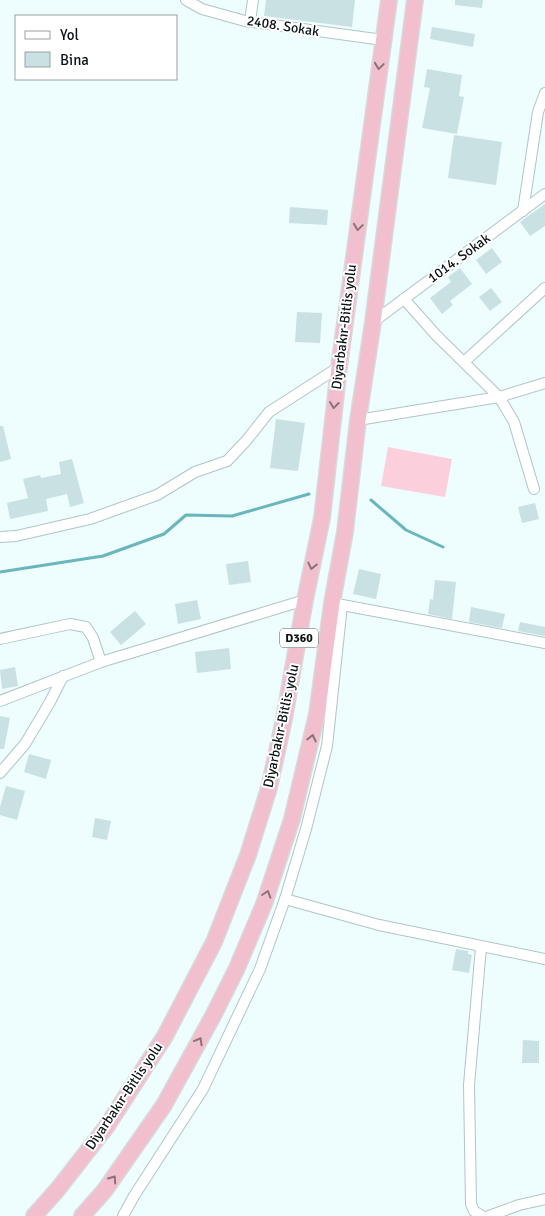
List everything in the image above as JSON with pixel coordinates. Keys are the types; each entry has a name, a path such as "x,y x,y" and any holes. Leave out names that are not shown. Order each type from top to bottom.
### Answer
{"highway":[{"name":"Diyarbakır-Bitlis yolu","path":"34,1216 58,1189 107,1126 165,1036 214,942 248,855 268,788 284,719 322,518 339,367 389,0"},
{"name":"Diyarbakır-Bitlis yolu","path":"82,1216 106,1190 164,1105 225,992 264,904 292,819 317,714 337,604 358,420 373,322 415,0"}],"street":[{"name":"2408. Sokak","path":"186,0 202,9 250,21 383,40"},
{"path":"250,21 253,0"},
{"path":"523,211 538,112 545,93"},
{"name":"1014. Sokak","path":"373,322 545,194"},
{"path":"464,362 545,288"},
{"path":"404,299 499,396 514,422 534,489"},
{"path":"0,537 16,536 90,519 157,495 195,472 227,461 269,412 339,367"},
{"path":"358,420 499,396 545,383"},
{"path":"0,701 101,662 305,600"},
{"path":"124,1216 134,1196 203,1089 260,968 285,899 306,829 327,746 337,604 545,643"},
{"path":"0,639 70,624 86,628 93,638 101,662"},
{"path":"0,773 25,744 63,676"},
{"path":"285,899 379,925 545,959"},
{"path":"481,947 469,1084 472,1204 474,1211 482,1216"},
{"path":"489,1216 520,1205 545,1199"}],"shaded area":[{"path":"388,447 452,459 445,497 381,486"}],"building":[{"path":"266,0 355,0 352,27 264,16"},
{"path":"455,0 483,0 482,8 455,5"},
{"path":"432,27 475,34 473,47 430,39"},
{"path":"427,69 462,75 459,96 464,97 457,134 422,128 430,88 424,87"},
{"path":"454,135 502,142 496,185 448,178"},
{"path":"545,204 545,226 530,236 520,222"},
{"path":"290,207 328,210 327,225 289,223"},
{"path":"492,248 502,262 486,274 476,260"},
{"path":"460,268 472,284 450,301 453,305 442,314 430,298 451,282 448,277"},
{"path":"491,288 502,302 490,311 479,297"},
{"path":"297,312 322,313 320,343 295,342"},
{"path":"276,419 305,423 298,471 270,468"},
{"path":"0,426 3,426 11,459 0,462"},
{"path":"72,459 84,503 70,507 67,494 46,499 48,511 10,519 7,503 28,498 23,479 40,475 41,478 61,474 59,462"},
{"path":"535,503 539,519 522,523 518,507"},
{"path":"248,561 251,582 229,585 226,564"},
{"path":"359,569 381,574 376,599 353,594"},
{"path":"435,580 456,582 452,619 428,614 430,599 433,600"},
{"path":"197,600 201,619 178,624 175,604"},
{"path":"471,607 505,614 502,628 469,622"},
{"path":"135,611 146,624 121,645 110,632"},
{"path":"520,622 545,627 545,636 518,631"},
{"path":"229,648 231,669 197,673 195,652"},
{"path":"15,667 18,686 2,689 0,670"},
{"path":"0,716 10,718 4,749 0,749"},
{"path":"29,754 51,760 46,779 24,772"},
{"path":"6,786 25,791 17,820 0,815 0,807"},
{"path":"95,818 111,821 107,840 92,837"},
{"path":"456,949 468,951 468,954 472,955 469,973 452,970"},
{"path":"523,1040 539,1041 539,1063 522,1063"}],"waterway":[{"path":"0,572 103,556 164,534 186,515 232,516 309,494"},
{"path":"371,500 406,530 443,547"}]}
